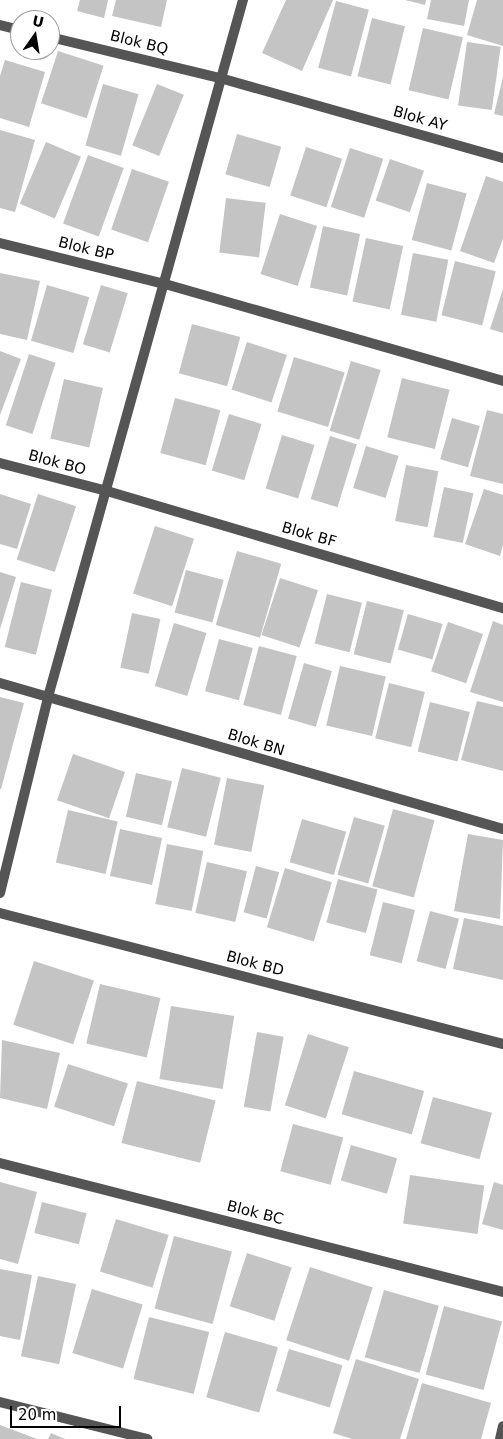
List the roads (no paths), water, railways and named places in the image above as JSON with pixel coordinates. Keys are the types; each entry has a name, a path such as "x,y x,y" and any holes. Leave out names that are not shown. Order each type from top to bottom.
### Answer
{"street":[{"path":"0,893 48,696 107,491 243,0"},
{"name":"Blok BQ","path":"60,39 220,78 328,109"},
{"name":"Blok AY","path":"328,109 503,158"},
{"name":"Blok BP","path":"0,243 164,284 503,381"},
{"name":"Blok BO","path":"0,463 107,491"},
{"name":"Blok BF","path":"107,491 503,608"},
{"name":"Blok BN","path":"0,684 48,696 503,829"},
{"name":"Blok BD","path":"0,913 503,1044"},
{"name":"Blok BC","path":"0,1163 503,1292"},
{"path":"0,1402 147,1439"},
{"path":"500,1439 503,1426"}]}
